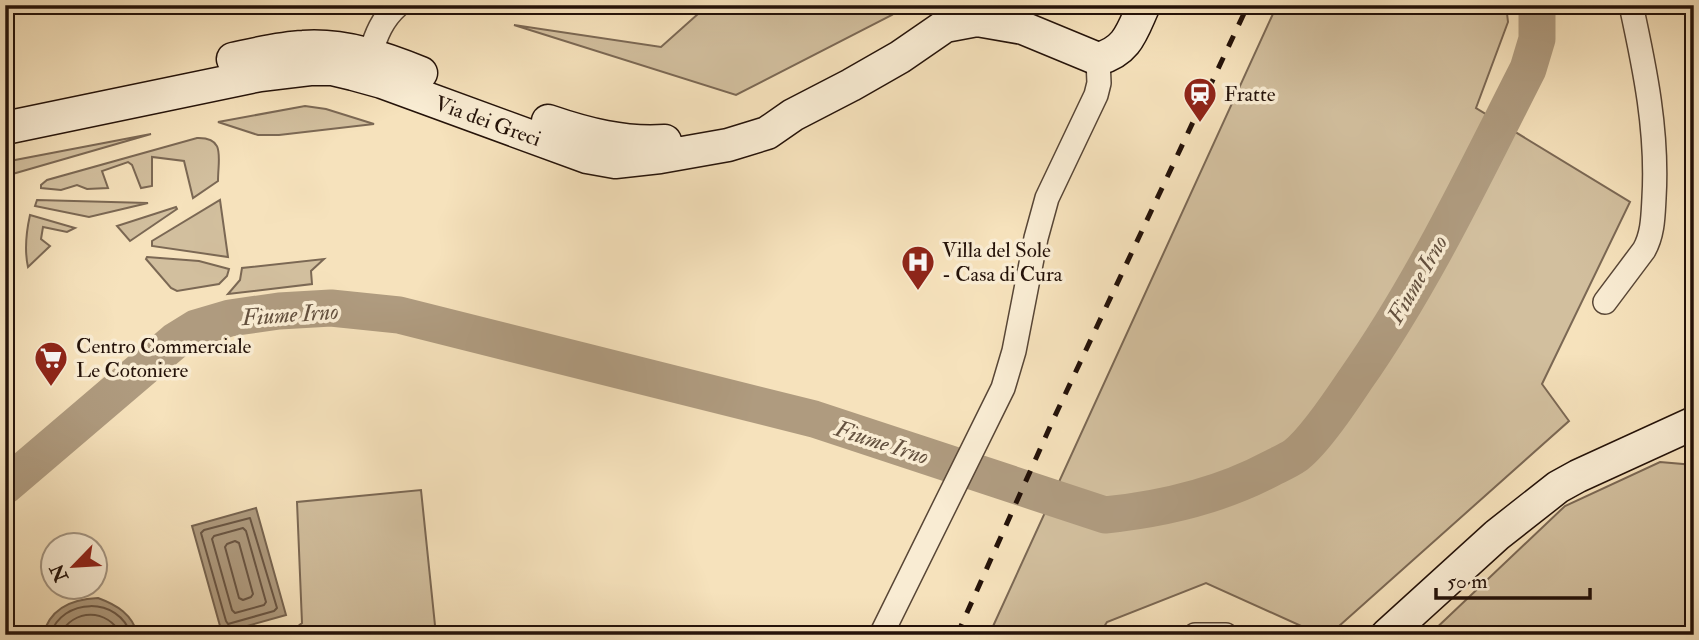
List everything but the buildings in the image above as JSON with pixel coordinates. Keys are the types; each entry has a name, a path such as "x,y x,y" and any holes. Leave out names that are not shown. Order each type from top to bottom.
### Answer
{"main road":[{"path":"1098,59 1110,56 1127,43 1144,5"},
{"name":"Via dei Greci","path":"5,128 260,75 332,69 382,82 587,157 615,162 728,145 767,133 793,115 870,75 953,15 977,20 1016,17 1098,59"},
{"name":"Via dei Greci","path":"5,106 282,49 334,47 370,55 584,133 662,141 709,135 793,115"},
{"path":"1387,635 1497,535 1550,493 1578,476 1689,432"}],"street":[{"path":"370,55 377,31 398,5"},
{"path":"1605,302 1649,242 1653,225 1656,178 1653,114 1631,5"},
{"path":"881,635 1003,388 1014,351 1040,221 1047,198 1096,95 1099,83 1098,59"},
{"path":"1195,635 1226,635"}],"shaded area":[{"path":"708,5 906,5 892,15 736,95 514,25 661,47"},
{"path":"1277,5 1506,5 1508,22 1476,108 1630,202 1542,384 1569,421 1329,635 1321,635 1206,583 1107,622 1099,635 989,635"},
{"path":"305,106 326,109 374,124 258,135 218,122"},
{"path":"151,134 5,176 5,163 15,160"},
{"path":"197,138 213,141 216,145 219,157 218,181 193,198 184,161 152,157 152,186 141,188 132,165 128,162 102,171 108,188 87,189 77,185 61,190 41,188 47,180"},
{"path":"37,200 148,203 89,217 35,206"},
{"path":"220,200 228,257 152,246 152,241"},
{"path":"176,207 177,209 130,241 117,226"},
{"path":"30,215 75,228 67,232 43,227 41,239 50,246 28,267 26,241"},
{"path":"147,257 199,261 229,269 227,276 219,284 177,291 171,288"},
{"path":"324,259 311,271 312,284 228,294 240,280 242,268"},
{"path":"1660,462 1694,465 1694,635 1429,635 1565,506"},
{"path":"421,490 436,635 287,635 302,623 297,502"}],"water":[{"path":"256,508 286,615 222,633 192,526"},
{"path":"71,603 111,604 123,611 132,621 138,635 43,635 51,618"}],"waterway":[{"name":"Fiume Irno","path":"5,486 175,341 196,328 230,318 279,311 331,308 399,315 814,419 1105,515 1170,505 1212,494 1252,478 1296,455 1327,420 1380,343 1447,228 1528,69 1537,39 1537,5"}],"railway":[{"path":"957,635 1054,418 1248,5"}],"place":[{"name":"Fratte","path":"1200,124"},
{"name":"Villa del Sole - Casa di Cura","path":"918,292"},
{"name":"Centro Commerciale Le Cotoniere","path":"51,388"}]}
